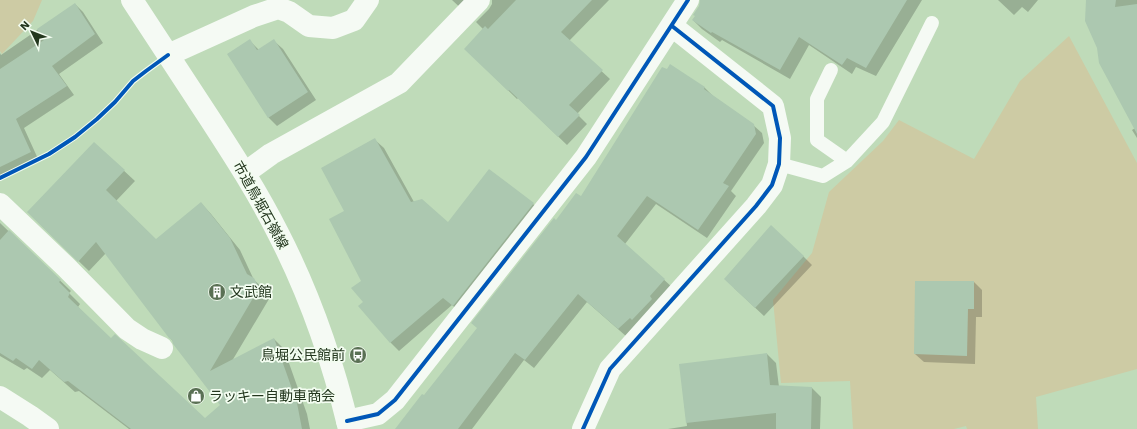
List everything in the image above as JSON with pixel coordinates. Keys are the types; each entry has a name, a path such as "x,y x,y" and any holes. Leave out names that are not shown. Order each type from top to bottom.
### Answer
{"street":[{"name":"市道鳥堀石嶺線","path":"132,0 245,173 278,232 305,291 328,354 348,425"},
{"path":"168,55 254,16 278,8 289,12 309,26 333,28 354,20 368,0"},
{"path":"245,173 271,154 399,83 478,0"},
{"path":"348,425 378,414 395,400 586,157 688,0"},
{"path":"583,429 610,369 756,206 772,185 779,164 780,138 773,106 672,26"},
{"path":"0,204 127,328 142,339 162,348"},
{"path":"0,397 48,429"}],"lane":[{"path":"779,164 823,176 847,161 883,122 932,23"},
{"path":"831,70 817,99 817,140 847,161"}],"shaded area":[{"path":"0,0 42,0 33,21 2,54 0,51"},
{"path":"1069,36 1137,163 1137,369 1036,397 1038,429 967,429 966,426 954,429 853,429 850,381 781,383 773,300 812,253 829,192 883,141 899,120 974,159 1020,81"}],"building":[{"path":"516,0 592,0 561,32 603,70 569,105 580,115 558,137 464,49 485,26 488,29"},
{"path":"700,0 907,0 866,68 847,58 842,65 799,37 780,70 712,32 711,33 692,20 695,16 693,15 699,6"},
{"path":"1086,0 1116,0 1115,7 1137,4 1137,134 1099,63 1097,48 1085,21"},
{"path":"75,3 95,34 52,66 67,86 16,119 31,152 0,167 0,69 44,40 37,29"},
{"path":"250,39 257,50 274,39 308,92 268,118 227,54"},
{"path":"670,64 705,87 704,89 754,124 756,134 723,183 729,186 698,230 647,196 617,236 665,279 650,296 652,299 632,320 630,318 618,329 578,294 525,360 515,353 458,429 395,429 477,328 471,323 554,218 556,220 576,193 581,196 662,67 667,69"},
{"path":"375,138 411,202 422,199 448,222 489,169 534,203 453,306 443,298 390,343 358,306 363,302 351,288 361,281 329,219 344,211 321,168"},
{"path":"94,142 125,170 106,190 156,239 201,202 230,238 247,274 254,278 259,288 210,371 274,338 297,403 302,429 131,429 68,381 64,382 39,360 32,369 16,358 13,361 0,353 0,240 9,230 61,280 59,282 70,293 68,297 111,338 115,334 205,418 220,405 96,242 78,262 27,212"},
{"path":"771,225 804,256 755,308 724,279"},
{"path":"915,281 974,281 974,309 968,309 967,356 914,354"},
{"path":"767,353 770,385 812,387 811,429 776,429 776,413 686,423 679,364"}],"cycle path":[{"path":"347,421 378,414 395,400 586,157 688,0"},
{"path":"583,429 610,369 756,206 772,185 779,164 780,138 773,106 672,26"},
{"path":"0,178 49,154 75,137 115,102 133,81 168,55"}],"place":[{"name":"文武館","path":"217,292"},
{"name":"鳥堀公民館前","path":"358,355"},
{"name":"ラッキー自動車商会","path":"196,396"}]}
